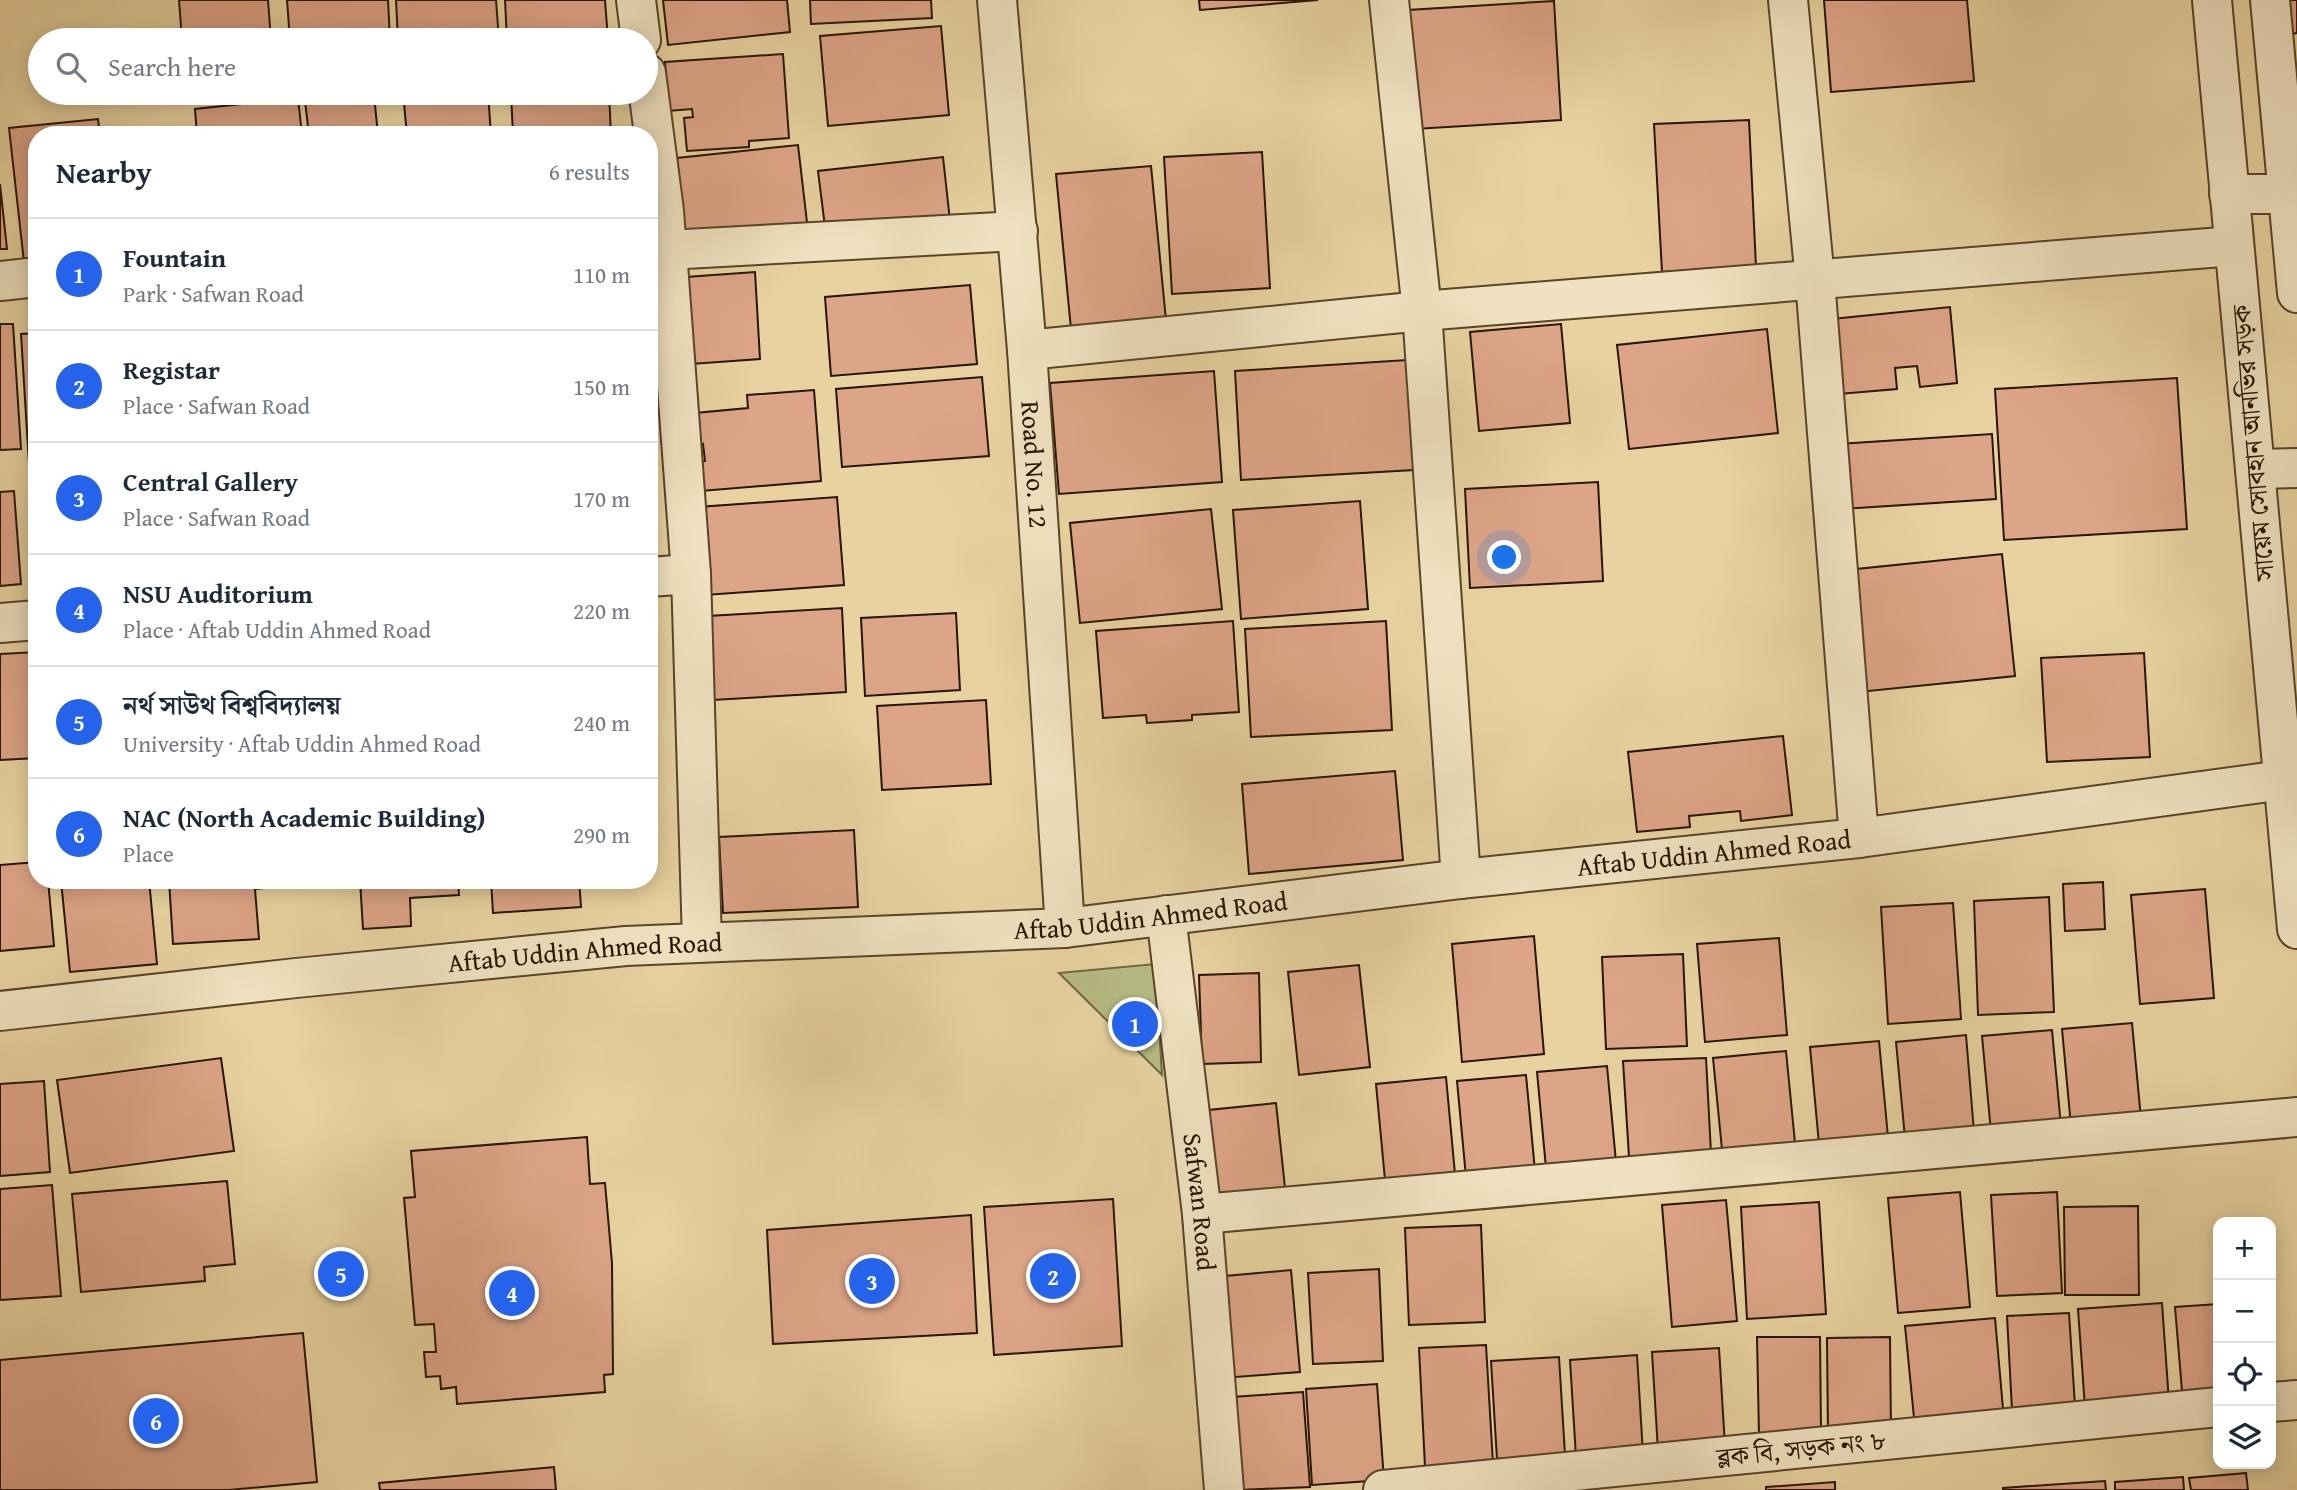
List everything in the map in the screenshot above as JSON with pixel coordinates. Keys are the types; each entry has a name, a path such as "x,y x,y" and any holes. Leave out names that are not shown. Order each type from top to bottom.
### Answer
{"street":[{"path":"636,0 640,28"},
{"name":"Road No. 12","path":"997,0 1027,350 1065,928"},
{"path":"1388,0 1423,311 1461,879"},
{"path":"1788,0 1815,280 1859,838"},
{"name":"সায়েম সোবহান আনভির সড়ক","path":"2212,0 2255,469 2290,779 2297,929"},
{"path":"2270,0 2292,194 2297,293"},
{"path":"648,105 650,126"},
{"path":"2229,194 2292,194"},
{"path":"658,220 666,250 691,574 702,942"},
{"path":"666,250 1018,231"},
{"path":"1027,350 1423,311 2234,246"},
{"path":"0,281 28,278"},
{"path":"2255,469 2297,468"},
{"path":"658,576 691,574"},
{"path":"0,623 28,621"},
{"name":"Aftab Uddin Ahmed Road","path":"0,1011 612,947 1065,928 1461,879 1859,838 2290,779"},
{"name":"Safwan Road","path":"1166,915 1202,1214 1224,1490"},
{"path":"1202,1214 2297,1117"},
{"path":"2276,1402 2297,1400"},
{"name":"ব্লক বি, সড়ক নং ৮","path":"1383,1490 2213,1408"}],"green space":[{"path":"1155,964 1162,1075 1059,973"}],"building":[{"path":"179,0 268,0 270,28 181,28"},
{"path":"287,0 388,0 389,28 289,28"},
{"path":"396,0 496,0 498,28 397,28"},
{"path":"505,0 605,0 607,28 506,28"},
{"path":"663,0 787,0 790,32 668,45"},
{"path":"810,0 931,0 932,18 811,24"},
{"path":"1199,0 1318,0 1200,10"},
{"path":"1824,0 1967,0 1974,81 1831,92"},
{"path":"2288,0 2297,0 2297,33 2290,34"},
{"path":"1554,1 1561,120 1415,129 1408,10"},
{"path":"941,26 949,115 828,126 820,36"},
{"path":"783,54 789,138 749,141 749,147 687,151 684,118 693,117 692,109 668,111 665,62"},
{"path":"232,105 299,105 301,126 196,126 195,109"},
{"path":"305,105 375,105 377,126 308,126"},
{"path":"404,105 489,105 490,126 406,126"},
{"path":"512,105 610,105 611,126 513,126"},
{"path":"98,119 99,126 29,126"},
{"path":"1749,120 1756,267 1662,272 1654,124"},
{"path":"28,126 28,261 24,262 9,128"},
{"path":"798,145 808,231 686,244 677,158"},
{"path":"1262,152 1270,288 1172,294 1164,157"},
{"path":"943,157 950,221 826,235 818,171"},
{"path":"1151,166 1166,320 1071,329 1056,174"},
{"path":"0,184 7,249 0,249"},
{"path":"755,272 760,359 691,364 686,277"},
{"path":"970,285 977,364 831,376 825,297"},
{"path":"1950,307 1957,383 1920,387 1917,366 1895,368 1897,389 1839,394 1832,319"},
{"path":"0,324 13,324 21,449 0,450"},
{"path":"1561,324 1570,423 1479,431 1470,332"},
{"path":"1767,329 1778,433 1629,449 1617,345"},
{"path":"21,334 28,334 28,448"},
{"path":"1407,360 1414,470 1241,480 1235,371"},
{"path":"1214,371 1222,482 1059,494 1050,383"},
{"path":"982,377 989,456 842,467 836,389"},
{"path":"2177,378 2187,529 2004,540 1995,389"},
{"path":"814,390 821,481 701,491 699,462 705,461 703,444 697,445 695,413 748,408 747,395"},
{"path":"1992,434 1996,499 1842,509 1838,444"},
{"path":"1598,482 1603,581 1470,588 1465,489"},
{"path":"14,491 21,584 0,586 0,492"},
{"path":"837,497 844,585 705,595 698,507"},
{"path":"1360,501 1368,609 1241,619 1233,510"},
{"path":"1211,509 1222,609 1080,623 1070,523"},
{"path":"2002,554 2015,676 1859,692 1847,570"},
{"path":"842,608 846,692 713,700 708,616"},
{"path":"956,613 960,690 865,696 861,618"},
{"path":"1233,621 1239,712 1192,715 1192,720 1147,723 1146,715 1103,718 1096,631"},
{"path":"1386,621 1392,730 1251,737 1245,629"},
{"path":"28,652 28,758 0,760 0,654"},
{"path":"2144,653 2150,757 2047,762 2041,658"},
{"path":"986,700 991,784 882,790 877,706"},
{"path":"1783,736 1792,815 1741,821 1740,811 1689,816 1690,827 1637,832 1628,752"},
{"path":"1395,771 1403,860 1249,874 1242,784"},
{"path":"854,830 858,907 723,913 719,837"},
{"path":"28,863 28,889 49,889 54,946 0,951 0,865"},
{"path":"2103,882 2105,929 2065,931 2063,884"},
{"path":"62,889 150,889 157,964 70,972"},
{"path":"170,889 255,889 259,939 173,944"},
{"path":"361,889 459,889 459,895 410,898 411,926 363,929"},
{"path":"492,889 580,889 581,907 493,913"},
{"path":"2205,889 2214,998 2140,1004 2131,895"},
{"path":"2049,897 2054,1012 1978,1015 1974,901"},
{"path":"1953,903 1961,1019 1888,1024 1881,907"},
{"path":"1534,936 1544,1054 1462,1062 1452,944"},
{"path":"1779,938 1787,1035 1705,1042 1697,944"},
{"path":"1683,954 1687,1046 1606,1049 1602,957"},
{"path":"1359,965 1370,1067 1299,1075 1288,972"},
{"path":"1259,973 1261,1062 1202,1064 1199,975"},
{"path":"2132,1023 2141,1119 2071,1126 2062,1029"},
{"path":"2052,1030 2061,1126 1991,1132 1982,1036"},
{"path":"1966,1035 1974,1132 1905,1138 1896,1042"},
{"path":"1879,1041 1888,1137 1819,1144 1810,1047"},
{"path":"1786,1051 1796,1153 1723,1160 1713,1058"},
{"path":"221,1058 234,1151 70,1173 57,1080"},
{"path":"1706,1058 1711,1153 1629,1157 1623,1061"},
{"path":"1607,1066 1616,1162 1546,1168 1537,1072"},
{"path":"1526,1075 1535,1171 1466,1177 1457,1081"},
{"path":"1446,1077 1455,1174 1385,1180 1376,1084"},
{"path":"44,1081 50,1172 0,1176 0,1084"},
{"path":"1276,1103 1286,1197 1208,1205 1199,1111"},
{"path":"587,1137 590,1184 605,1183 612,1263 613,1374 604,1375 605,1392 457,1404 456,1387 441,1389 440,1376 426,1377 424,1352 436,1352 434,1324 415,1325 404,1198 415,1197 411,1151"},
{"path":"227,1181 235,1264 204,1267 205,1281 81,1292 72,1194"},
{"path":"52,1185 61,1296 0,1300 0,1189"},
{"path":"1960,1192 1970,1307 1898,1313 1888,1198"},
{"path":"2057,1192 2062,1293 1997,1296 1991,1195"},
{"path":"1113,1199 1122,1346 994,1355 984,1207"},
{"path":"1726,1200 1737,1321 1672,1327 1662,1205"},
{"path":"1819,1202 1826,1314 1747,1319 1741,1207"},
{"path":"2138,1206 2139,1295 2065,1295 2064,1207"},
{"path":"971,1215 977,1333 773,1344 767,1230"},
{"path":"1481,1225 1485,1322 1409,1325 1405,1228"},
{"path":"1379,1269 1383,1361 1313,1364 1308,1273"},
{"path":"1291,1270 1300,1372 1222,1378 1214,1277"},
{"path":"2162,1303 2169,1402 2085,1408 2078,1309"},
{"path":"2213,1304 2213,1401 2183,1403 2175,1307"},
{"path":"2069,1313 2075,1406 2012,1410 2007,1316"},
{"path":"1995,1318 2004,1420 1915,1428 1905,1326"},
{"path":"303,1333 317,1482 228,1490 0,1490 0,1360"},
{"path":"1757,1337 1820,1337 1821,1434 1759,1435"},
{"path":"1890,1337 1891,1434 1828,1436 1827,1338"},
{"path":"1486,1345 1493,1464 1425,1467 1419,1348"},
{"path":"1719,1348 1725,1446 1658,1451 1652,1352"},
{"path":"1637,1355 1643,1454 1576,1457 1570,1360"},
{"path":"1559,1357 1565,1455 1497,1459 1491,1361"},
{"path":"1377,1384 1384,1480 1312,1485 1306,1389"},
{"path":"1303,1392 1310,1487 1238,1490 1232,1397"},
{"path":"554,1467 556,1490 380,1490 379,1483"},
{"path":"2246,1473 2248,1490 2191,1490 2189,1478"},
{"path":"2183,1477 2184,1490 2115,1490 2115,1482"},
{"path":"2105,1481 2106,1490 2003,1490 2003,1488"},
{"path":"1835,1482 1835,1490 1766,1490 1766,1487"}],"place":[{"name":"Fountain","path":"1135,1024"},
{"name":"নর্থ সাউথ বিশ্ববিদ্যালয়","path":"341,1274"},
{"name":"Registar","path":"1053,1276"},
{"name":"Central Gallery","path":"872,1281"},
{"name":"NSU Auditorium","path":"512,1293"},
{"name":"NAC (North Academic Building)","path":"156,1421"}]}
